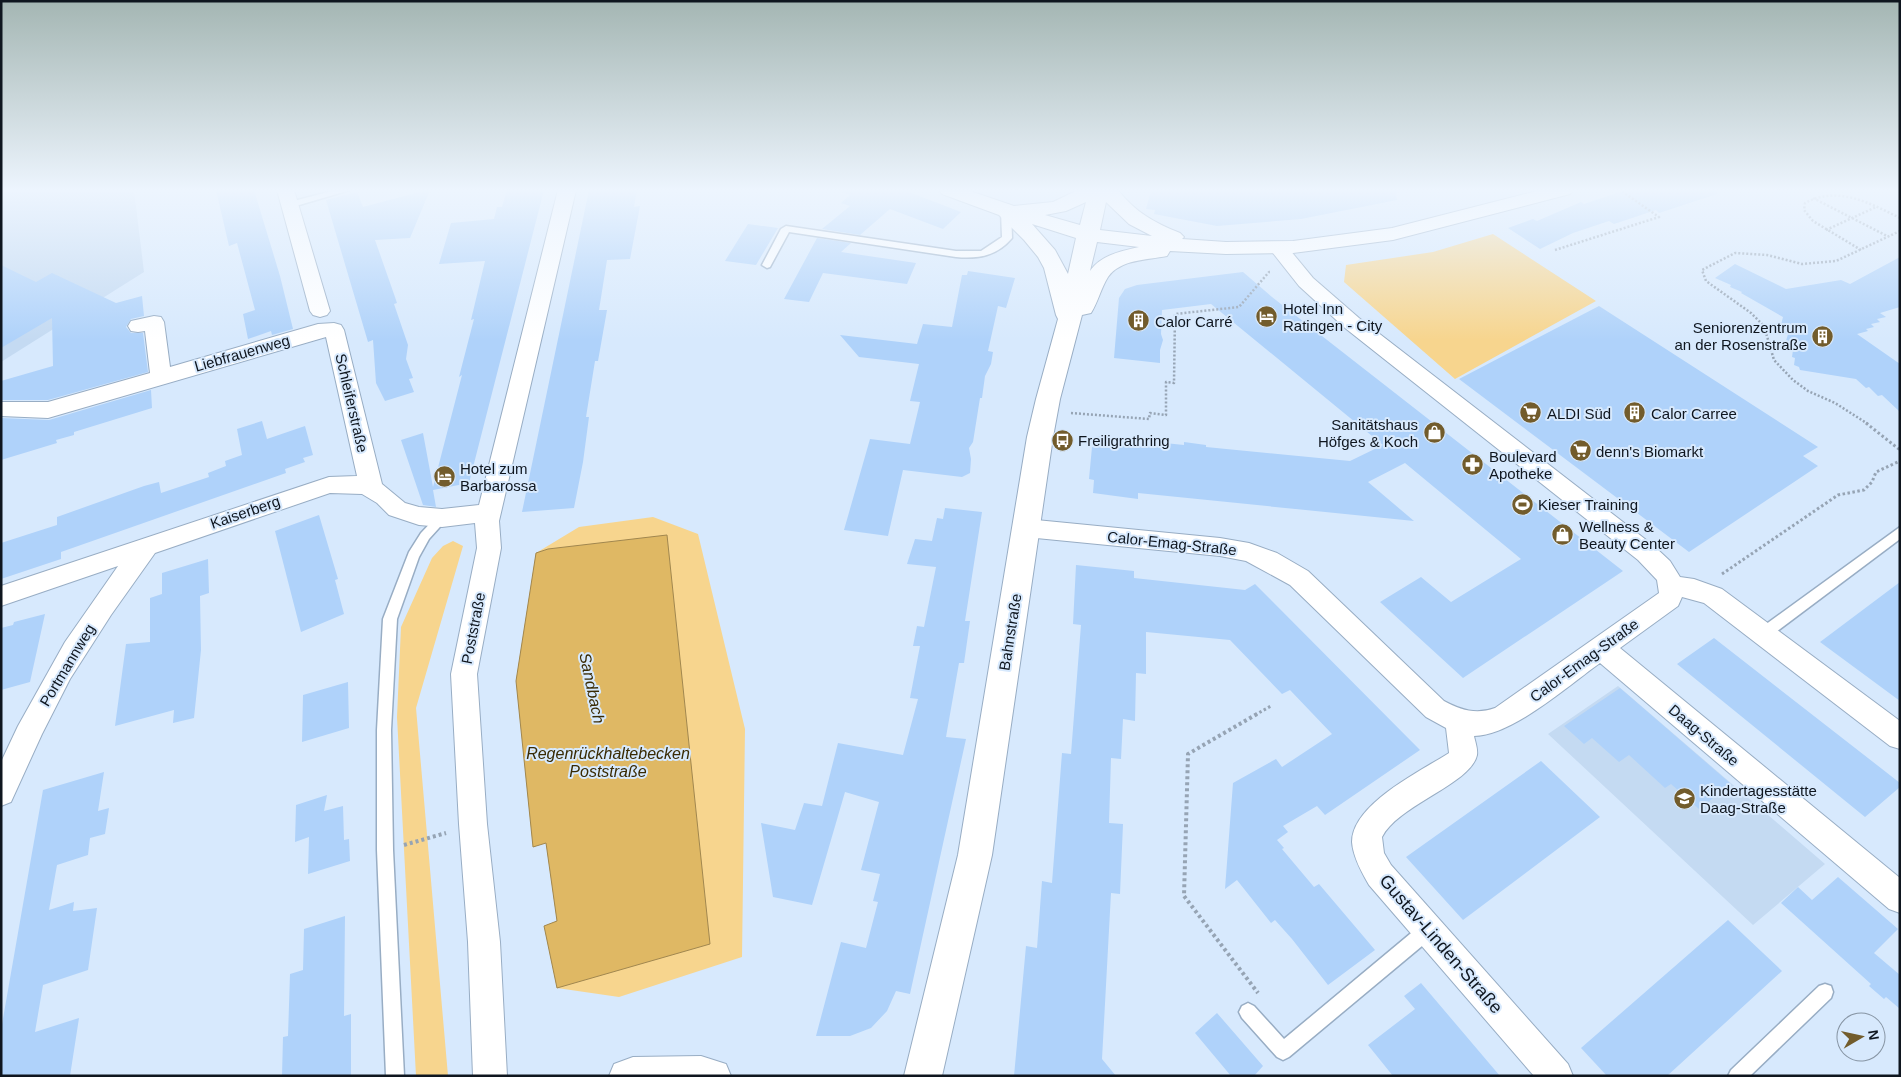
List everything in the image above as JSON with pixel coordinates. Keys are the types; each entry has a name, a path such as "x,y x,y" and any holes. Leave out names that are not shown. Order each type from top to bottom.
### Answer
{"main road":[{"path":"1034,240 1052,262 1058,278 1069,324"},
{"name":"Bahnstraße","path":"923,1076 975,855 1045,412 1069,324 1081,262 1087,240"},
{"path":"1141,240 1198,246 1278,248 1342,240"},
{"path":"1182,240 1198,246"},
{"path":"1069,324 1085,305 1100,270 1108,264 1151,252 1198,246"}],"street":[{"name":"Schleiferstraße","path":"299,240 322,321 334,330 371,486"},
{"name":"Poststraße","path":"490,1076 484,942 473,824 464,674 489,548 488,517 555,240"},
{"path":"1278,248 1306,282 1360,329 1646,552 1668,577 1672,585 1699,590 1713,596 1900,737"},
{"name":"Liebfrauenweg","path":"1,409 48,410 161,376 322,321"},
{"path":"138,326 154,322 161,376"},
{"name":"Kaiserberg","path":"1,596 329,485 371,486"},
{"path":"371,486 397,509 419,516 442,518 488,517"},
{"name":"Calor-Emag-Straße","path":"1026,528 1220,547 1249,552 1268,560 1286,569 1313,589 1435,709 1459,722 1484,724 1505,716 1669,600 1672,594 1672,585"},
{"name":"Portmannweg","path":"1,793 37,715 78,644 110,594 147,546"},
{"name":"Daag-Straße","path":"1601,648 1900,898"},
{"name":"Gustav-Linden-Straße","path":"1459,722 1463,754 1460,761 1379,816 1369,831 1371,857 1380,875 1556,1076"},
{"path":"626,1076 633,1074 701,1073 714,1076"}],"lane":[{"path":"767,265 780,240"},
{"path":"863,240 956,254 986,254 1004,240"},
{"path":"395,1076 385,850 384,730 390,619 413,556 425,536 442,518"},
{"path":"1763,634 1900,532"},
{"path":"1248,1012 1283,1052 1428,930"},
{"path":"1737,1076 1824,992"}],"path":[{"path":"1555,250 1586,240"},
{"path":"1844,240 1862,250"},
{"path":"1881,240 1836,261 1802,264 1767,255 1735,253 1702,270 1706,281 1751,313 1764,326 1774,360 1793,380 1808,391 1835,404 1871,426 1900,450"},
{"path":"1045,412 1150,419 1150,413 1166,415 1166,382 1174,383 1175,314 1239,307 1269,272 1294,269"},
{"path":"1699,590 1838,495 1864,490 1872,482 1876,472 1900,460"},
{"path":"1259,993 1184,896 1188,754 1271,706"},
{"path":"385,850 437,836"}],"shaded area":[{"path":"1,240 140,240 144,272 1,362"},
{"path":"1472,240 1503,240 1596,301 1455,379 1344,282 1346,265 1433,252"},
{"name":"Regenrückhaltebecken Poststraße","path":"653,517 698,534 745,729 742,957 619,997 557,988 544,926 557,921 546,843 533,847 516,681 536,553 579,527"},
{"path":"453,541 463,546 416,708 448,1076 416,1076 397,717 401,627 432,558 443,546"},
{"name":"Kindertagesstätte Daag-Straße","path":"1618,686 1825,864 1753,925 1548,734"}],"water":[{"name":"Regenrückhaltebecken Poststraße","path":"667,535 710,944 557,988 544,926 557,921 546,843 533,847 516,681 536,553 548,549"}],"building":[{"path":"228,240 269,240 293,329 272,335 271,331 248,339 243,314 255,310 237,243 229,246"},
{"path":"338,240 375,240 397,303 394,304 408,345 406,359 413,378 409,379 414,392 385,401 376,383 373,340 368,342"},
{"path":"446,240 531,240 469,483 433,490 436,507 423,505 401,440 423,433 433,487 462,375 459,377 474,319 471,320 485,261 439,264"},
{"path":"579,240 634,240 630,259 607,260 599,310 607,310 598,361 595,361 586,417 589,417 583,462 574,508 522,512"},
{"path":"738,240 771,240 756,265 725,261"},
{"path":"816,240 851,243 841,252 916,263 907,284 823,273 809,302 784,299"},
{"path":"1527,240 1558,240 1540,249"},
{"name":"Seniorenzentrum an der Rosenstraße","path":"1900,257 1900,307 1880,313 1886,317 1877,319 1880,322 1871,324 1874,327 1866,329 1868,331 1857,334 1900,364 1900,412 1882,395 1878,396 1869,387 1866,388 1856,379 1800,370 1799,367 1794,365 1793,350 1789,349 1790,342 1786,341 1788,334 1784,333 1785,326 1781,325 1783,317 1742,292 1730,287 1731,285 1715,278 1735,264 1786,289 1841,280 1850,284"},
{"path":"1,265 36,282 52,273 116,303 142,296 144,316 131,319 126,327 131,333 143,333 148,372 48,400 1,400 1,381 53,366 52,318 1,348"},
{"path":"968,271 1015,278 1006,308 998,306 988,351 993,352 991,364 985,376 973,442 969,448 971,459 970,473 962,477 903,470 888,536 844,530 870,439 910,444 920,402 910,401 919,364 859,357 840,335 917,344 923,324 952,327 962,275 967,275"},
{"path":"1243,272 1272,297 1623,571 1463,678 1380,602 1421,577 1451,602 1521,559 1405,463 1368,482 1414,521 1138,493 1138,499 1093,493 1094,480 1089,479 1092,447 1096,448 1097,436 1184,445 1184,442 1206,445 1206,447 1350,461 1383,445 1211,304 1162,310 1161,334 1163,340 1160,350 1160,363 1114,358 1119,298 1125,289 1137,285"},
{"name":"Calor Carree","path":"1599,306 1818,447 1803,456 1818,466 1689,552 1459,379"},
{"path":"151,390 152,408 74,432 74,435 56,440 57,443 1,460 1,418 49,420"},
{"path":"262,421 267,439 305,426 313,455 303,458 305,462 285,469 286,473 61,552 61,559 1,579 1,543 57,525 57,517 144,486 159,482 161,493 209,477 208,473 226,466 225,461 242,455 237,429"},
{"path":"945,508 982,512 965,621 970,621 964,663 959,663 946,737 966,739 910,994 896,991 887,1011 871,1028 850,1036 816,1036 841,942 866,948 878,902 873,901 880,874 861,870 879,802 845,792 812,905 773,897 761,823 795,830 804,803 822,806 838,743 903,755 918,699 910,698 920,646 913,646 917,626 924,627 936,567 907,564 915,539 932,541 937,518 943,519"},
{"path":"319,515 338,579 335,580 344,614 301,632 275,531"},
{"path":"208,559 209,593 200,596 201,650 194,718 173,723 174,710 115,726 126,644 150,642 150,598 162,594 162,573"},
{"path":"1076,565 1134,571 1134,578 1245,590 1255,584 1420,750 1325,815 1317,806 1283,826 1288,832 1277,840 1284,848 1282,849 1314,887 1319,884 1375,950 1328,985 1292,939 1275,920 1271,923 1237,880 1225,889 1233,783 1276,759 1282,767 1332,734 1290,690 1282,694 1230,640 1146,632 1146,674 1136,673 1135,721 1123,719 1121,759 1111,758 1109,823 1123,824 1120,894 1111,893 1102,1059 1116,1076 1014,1076 1026,946 1037,948 1042,881 1052,883 1062,753 1071,754 1081,625 1073,624"},
{"path":"1900,582 1900,701 1820,642"},
{"path":"45,614 30,682 1,690 1,628 13,625 14,622"},
{"path":"1714,638 1900,783 1900,787 1865,817 1677,664"},
{"path":"348,682 349,728 302,742 303,695"},
{"path":"1620,688 1731,784 1699,809 1671,784 1665,788 1629,755 1619,762 1592,738 1584,744 1564,726"},
{"path":"1541,761 1600,817 1463,920 1406,857"},
{"path":"104,772 98,811 109,808 105,834 90,838 88,855 57,865 49,910 74,902 73,911 97,908 88,970 43,985 35,1032 79,1018 70,1076 1,1076 1,1030 43,790"},
{"path":"327,795 324,811 343,806 344,840 349,839 350,861 308,874 309,837 295,842 296,805"},
{"path":"1838,877 1898,929 1874,953 1900,975 1900,1009 1886,997 1884,999 1869,986 1871,984 1781,903 1798,887 1812,900"},
{"path":"345,916 344,1016 351,1014 351,1076 282,1076 283,1037 288,1036 290,974 303,970 304,929"},
{"path":"1728,920 1782,971 1667,1076 1607,1076 1581,1048"},
{"path":"1421,983 1500,1076 1393,1076 1368,1045 1415,1009 1404,996"},
{"path":"1217,1013 1263,1066 1254,1076 1231,1076 1195,1033"}],"place":[{"name":"Hotel Inn Ratingen - City","path":"1267,317"},
{"name":"Calor Carré","path":"1139,321"},
{"name":"Seniorenzentrum an der Rosenstraße","path":"1823,336"},
{"name":"ALDI Süd","path":"1531,413"},
{"name":"Calor Carree","path":"1635,413"},
{"name":"Sanitätshaus Höfges & Koch","path":"1434,433"},
{"name":"Freiligrathring","path":"1062,440"},
{"name":"denn's Biomarkt","path":"1580,451"},
{"name":"Boulevard Apotheke","path":"1473,465"},
{"name":"Hotel zum Barbarossa","path":"444,477"},
{"name":"Kieser Training","path":"1522,504"},
{"name":"Wellness & Beauty Center","path":"1563,535"},
{"name":"Kindertagesstätte Daag-Straße","path":"1684,799"}],"water label":[{"name":"Sandbach","path":"592,688"}]}
